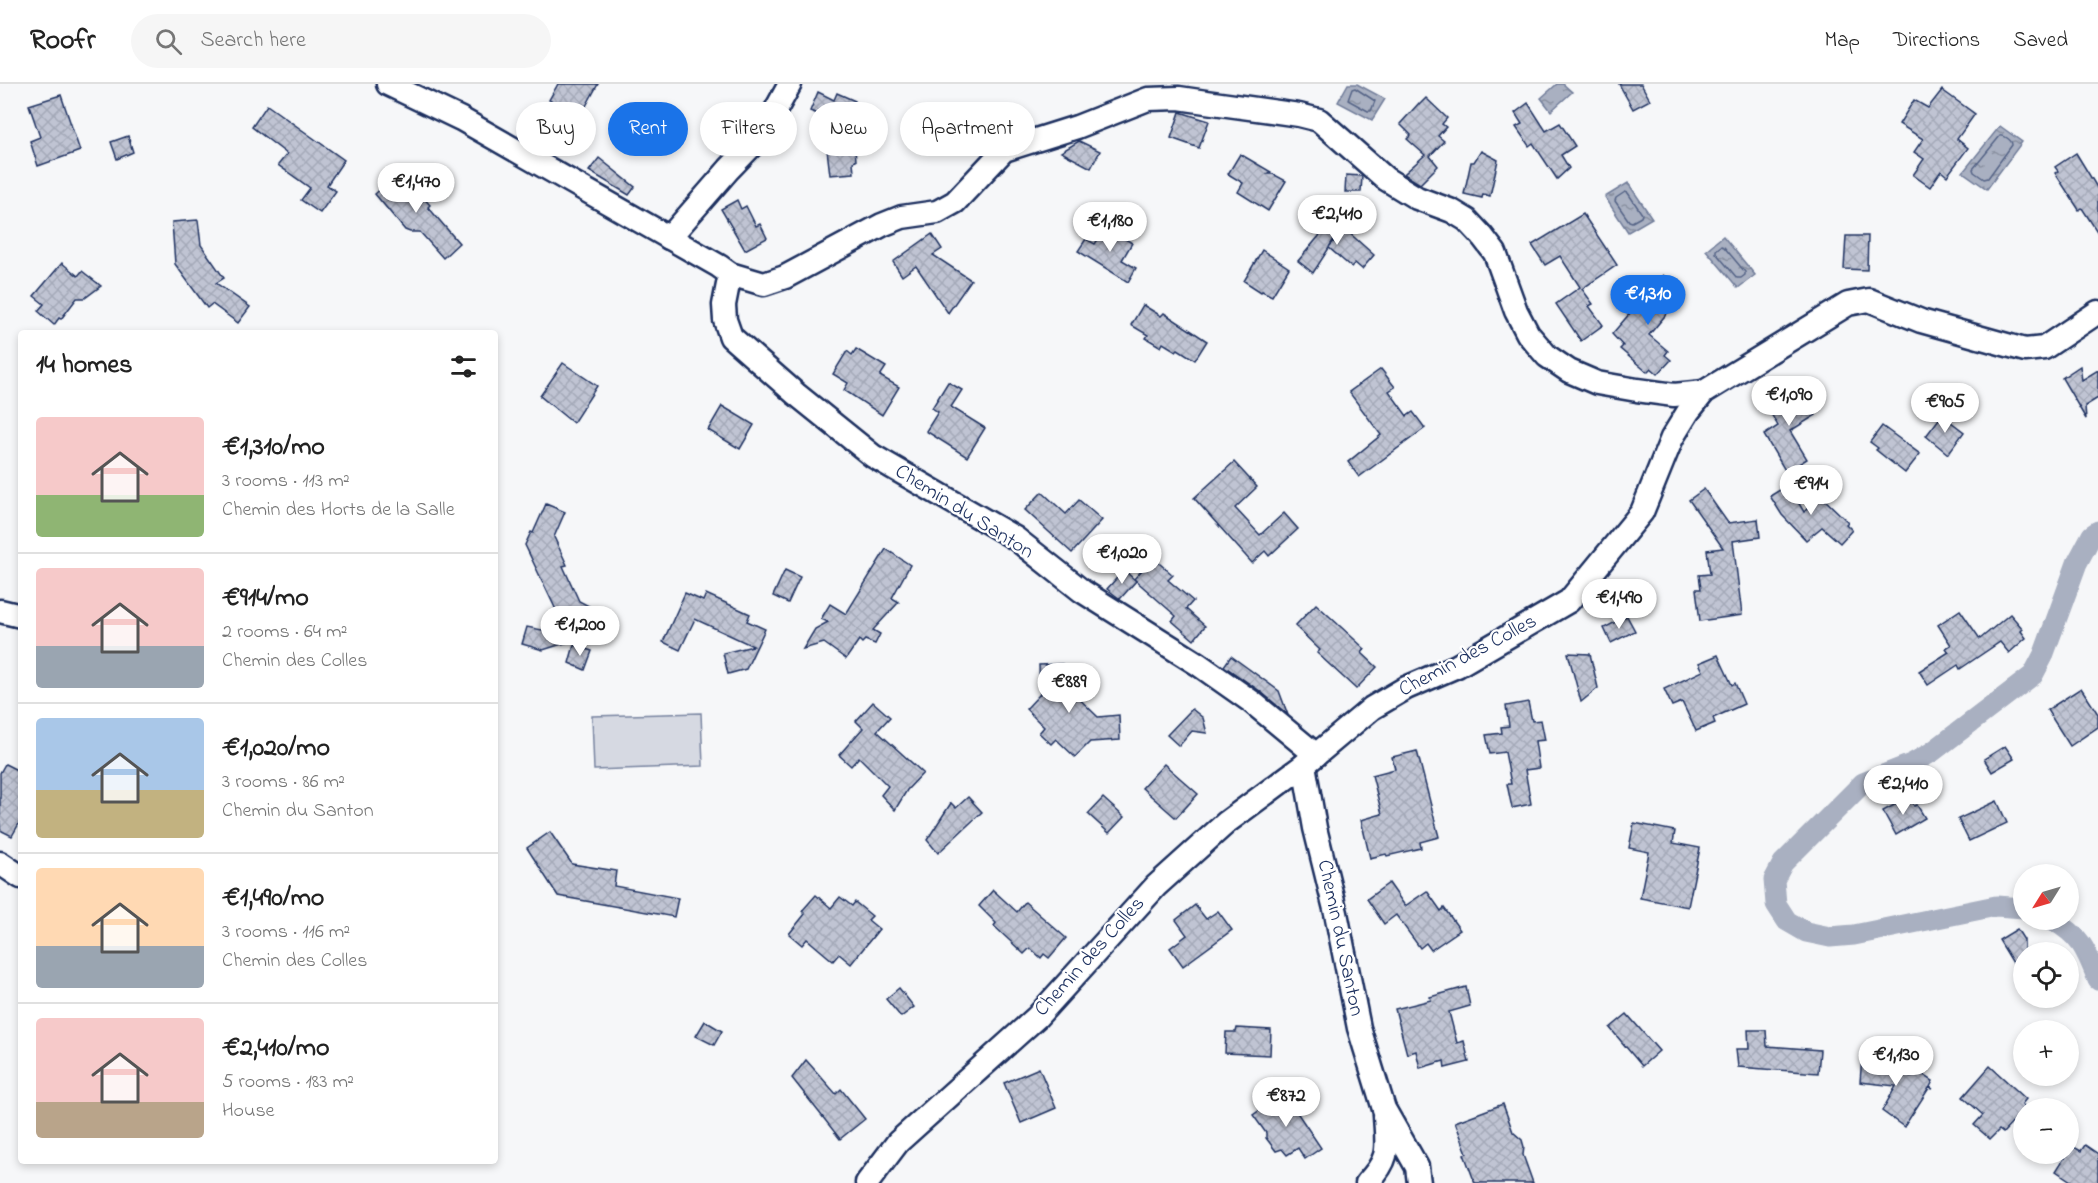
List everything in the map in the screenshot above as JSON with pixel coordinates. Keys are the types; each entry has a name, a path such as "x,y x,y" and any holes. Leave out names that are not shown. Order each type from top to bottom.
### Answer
{"street":[{"path":"388,84 460,119 730,274 764,284 785,277 882,225 902,217 937,212 955,202 1004,150 1077,127 1148,99 1179,98 1299,115 1318,120 1386,179 1417,198 1452,211 1467,220 1495,253 1516,311 1528,334 1547,356 1569,371 1597,383 1674,395 1704,392"},
{"path":"669,238 762,135 790,84"},
{"name":"Chemin du Santon","path":"730,274 724,305 725,320 731,337 796,394 873,456 1015,538 1082,591 1198,664 1252,702 1310,760 1315,828 1336,913 1359,1028 1384,1108 1417,1167 1419,1183"},
{"name":"Chemin des Colles","path":"867,1183 898,1142 1037,1017 1156,886 1227,822 1310,760 1372,708 1406,688 1457,666 1569,601 1642,512 1672,438 1704,392 1848,304 1869,300 1921,321 2025,350 2044,348 2098,312"},
{"path":"0,611 18,615"},
{"path":"0,863 18,875"},
{"name":"Chemin du Santon","path":"1367,1183 1388,1152 1384,1108"}],"shaded area":[{"path":"701,713 703,766 594,770 592,716"}],"water":[{"path":"1348,84 1357,84 1385,99 1372,120 1338,102"},
{"path":"1557,84 1563,84 1572,92 1551,111 1541,98"},
{"path":"2000,126 2022,142 1987,189 1963,172"},
{"path":"1628,183 1652,218 1628,232 1605,197"},
{"path":"1723,236 1755,275 1738,288 1706,250"}],"building":[{"path":"558,84 598,84 588,102 553,102 549,100"},
{"path":"1619,84 1641,84 1650,100 1633,109"},
{"path":"1942,90 1975,114 1957,139 1968,148 1947,176 1941,171 1930,187 1913,175 1924,159 1914,152 1923,139 1899,124 1914,100 1928,108"},
{"path":"818,92 834,100 837,93 855,101 855,102 814,102"},
{"path":"61,95 80,151 38,166 30,141 40,137 29,105"},
{"path":"1426,98 1447,118 1442,124 1446,127 1438,136 1444,141 1430,156 1438,166 1420,184 1404,174 1425,155 1407,139 1411,135 1400,124"},
{"path":"1528,103 1546,131 1560,123 1575,146 1561,155 1569,168 1557,179 1533,143 1529,146 1516,127 1522,124 1515,113"},
{"path":"267,105 344,160 327,185 336,191 320,213 301,200 310,188 278,165 287,154 252,127"},
{"path":"1180,112 1209,121 1199,148 1171,138"},
{"path":"128,136 133,152 117,159 111,142"},
{"path":"1079,141 1100,151 1091,168 1061,152"},
{"path":"1481,151 1498,160 1490,196 1483,194 1482,198 1464,194 1471,162 1474,162"},
{"path":"2076,153 2098,189 2098,233 2082,208 2079,210 2055,173 2058,171 2055,167"},
{"path":"1240,154 1271,172 1268,174 1273,174 1286,181 1268,211 1238,192 1243,183 1228,174"},
{"path":"828,156 856,156 856,161 853,162 854,173 830,175"},
{"path":"599,158 635,187 629,195 589,171"},
{"path":"400,172 430,205 428,207 459,243 443,258 420,232 405,230 375,194"},
{"path":"1346,175 1362,176 1361,192 1345,192"},
{"path":"737,200 741,209 746,206 756,226 760,224 767,238 745,250 721,209"},
{"path":"1342,209 1350,215 1329,247 1345,229 1374,255 1362,269 1355,263 1351,267 1329,248 1313,273 1298,261"},
{"path":"1583,214 1617,265 1582,289 1593,304 1589,306 1603,325 1581,341 1556,304 1580,287 1560,256 1545,265 1532,245"},
{"path":"198,220 201,245 224,278 216,283 250,307 238,323 212,304 207,308 175,264 172,222"},
{"path":"1106,227 1132,243 1122,260 1136,268 1128,282 1078,251 1086,239 1095,244"},
{"path":"932,234 942,249 933,255 971,280 948,313 916,266 902,276 893,262"},
{"path":"1846,236 1868,236 1867,270 1844,269"},
{"path":"1262,250 1289,268 1272,296 1244,281"},
{"path":"62,263 78,276 82,271 101,286 85,298 77,298 54,325 38,311 44,304 34,296"},
{"path":"1663,275 1684,293 1649,335 1668,351 1665,355 1671,360 1658,374 1651,368 1647,372 1620,349 1623,346 1612,334"},
{"path":"1143,305 1161,316 1164,313 1207,341 1195,360 1163,343 1161,347 1146,338 1148,335 1131,325"},
{"path":"856,349 886,367 880,376 899,387 882,415 844,390 848,383 833,374 847,351 852,355"},
{"path":"563,363 597,386 573,423 540,396"},
{"path":"2080,366 2082,380 2098,370 2098,398 2085,406 2086,419 2062,378"},
{"path":"1381,369 1395,387 1389,391 1407,416 1413,412 1425,428 1359,477 1348,462 1381,435 1349,392"},
{"path":"948,382 962,390 951,407 985,428 967,457 926,431 938,412 932,408"},
{"path":"1798,386 1816,415 1790,431 1807,459 1786,472 1764,435 1778,426 1766,405"},
{"path":"722,406 754,425 740,449 708,430"},
{"path":"1942,415 1964,432 1948,454 1926,436"},
{"path":"1882,426 1920,454 1905,473 1876,450 1878,448 1870,442"},
{"path":"1234,462 1257,487 1235,508 1260,535 1284,513 1298,529 1269,556 1265,551 1252,563 1194,498"},
{"path":"1788,485 1804,512 1820,495 1848,522 1846,524 1852,530 1840,543 1822,527 1806,540 1782,515 1770,496"},
{"path":"1704,489 1728,523 1758,519 1760,537 1733,541 1742,615 1700,621 1696,589 1701,589 1699,575 1710,574 1707,550 1723,548 1689,500"},
{"path":"1042,492 1066,514 1079,500 1102,520 1072,553 1025,510"},
{"path":"546,504 565,512 554,537 567,565 563,566 579,601 602,613 591,635 543,650 522,644 527,627 568,635 525,545"},
{"path":"886,549 910,565 892,598 899,602 873,630 880,634 875,644 865,640 862,643 859,640 846,659 824,643 803,649 815,629 828,622 821,619 830,604 846,614"},
{"path":"1153,558 1173,575 1168,580 1193,601 1186,609 1205,626 1194,640 1172,621 1176,616 1134,579"},
{"path":"785,570 800,577 788,603 773,596"},
{"path":"1124,570 1136,581 1120,599 1107,589"},
{"path":"685,593 703,601 706,594 750,614 747,621 765,629 746,669 728,674 723,653 753,646 695,619 680,650 663,642"},
{"path":"1316,604 1365,649 1362,653 1377,667 1356,689 1317,653 1320,650 1295,626"},
{"path":"1960,610 1980,639 2010,614 2023,629 2021,631 2026,638 2009,653 2000,642 1960,669 1958,665 1928,685 1919,671 1949,652 1946,648 1951,645 1938,625"},
{"path":"1627,616 1635,631 1611,643 1604,628"},
{"path":"574,645 592,651 585,670 569,663"},
{"path":"1568,653 1590,654 1598,688 1581,702"},
{"path":"1718,655 1732,685 1735,683 1744,704 1713,718 1715,723 1696,731 1682,702 1672,706 1664,689 1703,671 1699,663"},
{"path":"1231,656 1279,691 1288,715 1260,691 1224,666"},
{"path":"1062,664 1064,684 1098,717 1119,715 1120,740 1090,742 1075,757 1056,739 1051,744 1039,733 1044,727 1026,709 1040,694 1039,665"},
{"path":"2081,688 2098,714 2098,727 2070,746 2047,710"},
{"path":"873,702 890,717 877,731 923,773 907,790 895,810 881,795 888,786 859,757 851,766 839,755 863,728 856,721"},
{"path":"1528,702 1532,721 1541,720 1545,740 1535,741 1539,768 1525,770 1531,804 1512,808 1507,784 1511,784 1505,752 1490,754 1486,735 1502,733 1501,727 1509,726 1506,706"},
{"path":"1192,709 1203,718 1207,733 1192,731 1179,746 1167,735"},
{"path":"2005,746 2014,759 1992,772 1984,759"},
{"path":"1417,751 1439,837 1420,842 1421,848 1370,858 1361,820 1382,814 1372,775 1395,769 1392,757"},
{"path":"5,764 18,770 18,825 12,836 0,830 0,773"},
{"path":"1164,764 1198,794 1176,818 1142,788"},
{"path":"968,797 982,812 938,853 927,840 951,803 956,808"},
{"path":"1909,797 1925,818 1896,835 1883,811"},
{"path":"1103,798 1124,817 1109,833 1088,814"},
{"path":"1997,801 2007,823 1969,841 1958,819"},
{"path":"1634,823 1675,831 1673,843 1700,848 1688,907 1640,898 1649,852 1629,848"},
{"path":"550,832 572,864 616,871 614,886 678,898 674,917 558,896 527,848"},
{"path":"1389,883 1405,906 1427,891 1441,911 1444,908 1460,930 1431,950 1426,943 1420,948 1396,915 1384,924 1367,899"},
{"path":"993,890 1017,912 1025,902 1066,938 1049,958 1044,954 1041,958 1030,948 1024,954 994,926 996,923 979,906"},
{"path":"816,895 831,908 840,897 852,906 855,902 872,916 868,920 879,929 851,964 839,954 833,961 807,939 802,945 789,934 805,914 802,911"},
{"path":"1195,905 1206,919 1218,911 1232,930 1183,966 1170,948 1187,935 1176,920"},
{"path":"2018,930 2024,940 2024,942 2013,942 2013,963 1999,940"},
{"path":"1466,987 1470,1006 1449,1012 1457,1043 1464,1041 1469,1062 1445,1068 1444,1061 1420,1068 1416,1051 1407,1054 1395,1009 1431,1000 1430,997"},
{"path":"899,988 914,1007 901,1017 886,999"},
{"path":"1627,1014 1659,1051 1642,1066 1610,1028"},
{"path":"705,1021 722,1031 714,1045 696,1036"},
{"path":"1237,1028 1271,1030 1270,1055 1225,1053 1226,1032 1236,1032"},
{"path":"1748,1030 1766,1030 1767,1046 1820,1050 1818,1073 1738,1067 1736,1049 1749,1049"},
{"path":"1870,1055 1890,1057 1890,1066 1912,1077 1916,1070 1933,1081 1930,1087 1933,1089 1929,1088 1904,1127 1882,1111 1896,1086 1860,1082 1862,1057 1870,1058"},
{"path":"806,1060 836,1094 841,1089 865,1119 840,1139 792,1078"},
{"path":"1990,1066 2025,1098 2013,1098 2013,1122 2003,1133 1999,1130 1990,1139 1974,1125 1983,1115 1963,1097"},
{"path":"1039,1068 1056,1108 1021,1123 1004,1083"},
{"path":"1284,1093 1321,1148 1305,1159 1298,1148 1287,1155 1282,1149 1276,1151 1253,1115"},
{"path":"1503,1104 1513,1132 1522,1140 1523,1155 1533,1183 1475,1183 1455,1122"},
{"path":"2085,1145 2098,1154 2098,1183 2074,1183 2056,1171 2060,1164 2079,1164 2079,1150 2081,1151"}],"waterway":[{"path":"2013,907 1996,906 1854,935 1830,937 1806,932 1787,921 1776,904 1774,880 1783,863 1863,783 1911,764 1932,752 2033,675 2043,656 2077,563 2092,535 2098,531"},
{"path":"2068,930 2082,945 2098,980"}]}
